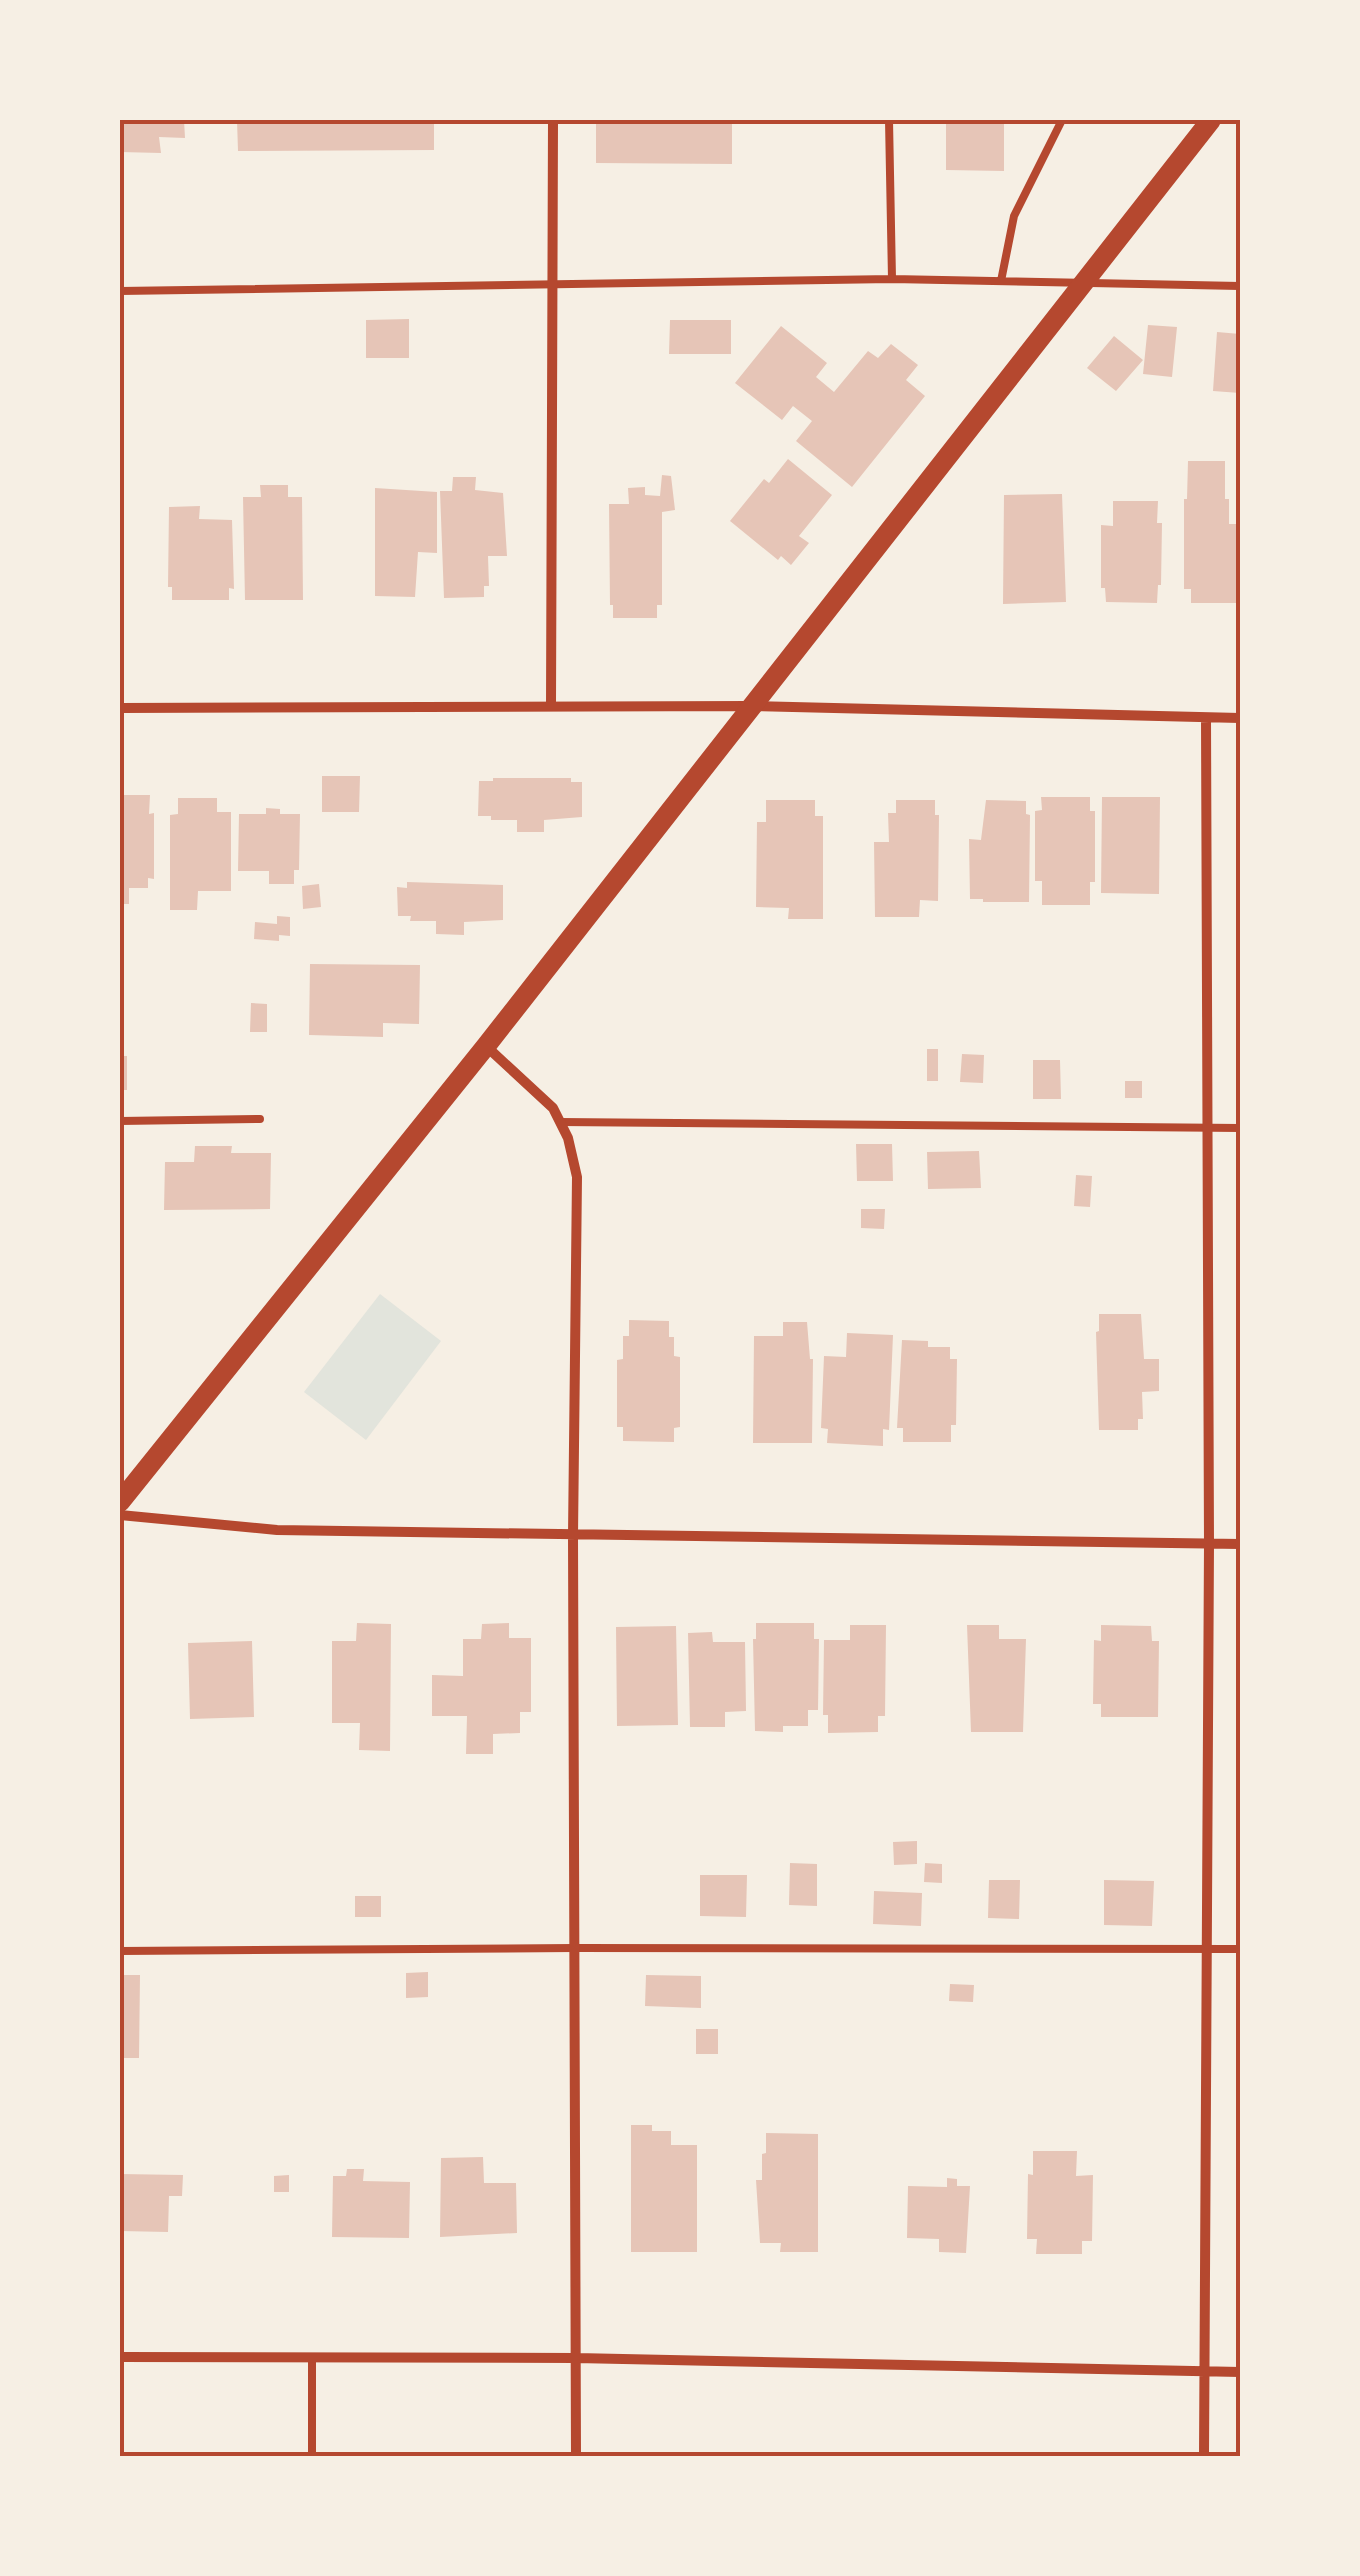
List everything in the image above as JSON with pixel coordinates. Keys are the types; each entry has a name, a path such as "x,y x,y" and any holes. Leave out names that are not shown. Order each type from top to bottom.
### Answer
{"main road":[{"path":"120,1502 486,1046 1210,120"}],"street":[{"path":"551,706 552,120"},
{"path":"120,708 749,706 1240,718"},
{"path":"1204,2456 1209,1544 1206,718"},
{"path":"486,1046 552,1108 568,1138 577,1176 573,1536 576,2456"},
{"path":"120,1515 277,1530 1240,1544"},
{"path":"120,2357 576,2358 1240,2372"}],"lane":[{"path":"890,120 892,279"},
{"path":"1001,282 1014,216 1062,120"},
{"path":"120,290 892,279 1240,286"},
{"path":"120,1121 260,1120"},
{"path":"560,1122 1240,1128"},
{"path":"120,1952 1240,1949"},
{"path":"312,2360 312,2456"}],"shaded area":[{"path":"380,1294 441,1341 366,1440 304,1392"}],"building":[{"path":"120,120 184,120 185,138 159,137 161,153 120,152"},
{"path":"237,120 434,120 434,150 238,151"},
{"path":"596,120 732,120 732,164 596,163"},
{"path":"946,120 1004,120 1004,171 946,170"},
{"path":"409,319 409,358 366,358 366,320"},
{"path":"670,320 731,320 731,354 669,354"},
{"path":"1148,325 1177,327 1172,377 1143,374"},
{"path":"781,326 827,363 816,377 834,392 868,351 878,358 891,344 918,365 906,380 925,396 852,487 796,441 812,421 793,406 782,420 735,383"},
{"path":"1217,332 1240,334 1240,393 1213,391"},
{"path":"1114,336 1143,360 1116,391 1087,368"},
{"path":"788,459 832,495 799,536 809,543 791,565 781,556 778,560 730,521 764,479 769,483"},
{"path":"1188,461 1225,461 1229,524 1240,524 1240,603 1191,603 1191,589 1184,589"},
{"path":"662,475 671,476 675,510 662,512 662,605 657,605 657,618 613,618 609,504 629,504 628,488 645,487 645,495 660,496"},
{"path":"453,477 476,477 475,490 503,493 507,556 488,556 489,586 484,586 484,597 444,598 440,491 452,491"},
{"path":"260,485 288,485 288,497 302,497 303,600 245,600 243,497 261,497"},
{"path":"375,488 437,492 437,553 418,552 415,597 375,596"},
{"path":"1062,494 1066,602 1003,604 1004,495"},
{"path":"1113,501 1158,501 1157,523 1162,523 1157,603 1106,602 1105,588 1101,588 1101,525 1113,526"},
{"path":"200,506 199,519 232,520 234,589 229,588 229,600 172,600 172,587 168,587 169,507"},
{"path":"322,776 360,776 359,812 322,812"},
{"path":"571,778 571,782 582,782 582,817 544,820 544,832 517,832 517,820 478,816 479,781"},
{"path":"120,795 150,795 149,814 154,813 154,879 148,878 148,888 129,888 129,904 120,904"},
{"path":"1041,797 1090,797 1090,811 1095,811 1095,882 1090,882 1090,905 1042,905 1042,881 1035,881 1035,811 1042,810"},
{"path":"1102,797 1160,797 1159,894 1101,893"},
{"path":"178,798 217,798 217,812 231,812 231,891 198,891 197,910 170,910 170,815 178,814"},
{"path":"766,800 815,800 815,816 823,816 823,919 788,919 789,908 756,907 757,822 766,822"},
{"path":"896,800 935,800 935,815 939,815 938,901 920,900 919,917 875,917 874,842 889,842 888,813 896,813"},
{"path":"986,800 1026,801 1026,814 1030,815 1029,902 970,899 969,839 981,840"},
{"path":"266,808 280,809 280,814 300,814 299,870 294,870 294,884 269,884 269,871 238,871 239,814 266,814"},
{"path":"407,882 503,885 503,920 464,922 464,935 436,934 436,921 410,921 411,916 398,916 397,887 407,888"},
{"path":"319,884 321,907 303,909 302,886"},
{"path":"277,916 290,917 290,936 279,935 279,941 254,939 255,922 277,924"},
{"path":"310,964 420,965 419,1024 383,1023 383,1037 309,1035"},
{"path":"251,1003 267,1004 267,1032 250,1032"},
{"path":"927,1049 938,1049 938,1081 927,1081"},
{"path":"962,1054 984,1055 983,1083 960,1082"},
{"path":"120,1056 127,1056 127,1090 120,1090"},
{"path":"1033,1060 1060,1060 1061,1099 1033,1099"},
{"path":"1125,1081 1142,1081 1142,1098 1125,1098"},
{"path":"856,1144 892,1144 893,1181 857,1181"},
{"path":"195,1146 232,1146 231,1153 271,1153 270,1209 164,1210 165,1162 194,1162"},
{"path":"979,1151 981,1188 928,1189 927,1152"},
{"path":"1076,1175 1092,1176 1090,1207 1074,1206"},
{"path":"861,1209 885,1209 884,1229 861,1228"},
{"path":"1099,1314 1141,1314 1144,1359 1159,1359 1159,1391 1142,1392 1143,1419 1138,1419 1138,1430 1099,1430"},
{"path":"629,1320 669,1321 674,1356 680,1357 680,1427 674,1428 674,1442 623,1441 623,1427 617,1427 617,1360 623,1359 623,1336 629,1336"},
{"path":"783,1322 807,1322 813,1359 812,1443 753,1443 754,1336 783,1336"},
{"path":"847,1333 893,1335 889,1430 883,1429 883,1446 827,1443 828,1429 821,1428 824,1356 846,1357"},
{"path":"902,1340 928,1341 928,1347 950,1347 950,1359 957,1359 956,1425 951,1425 951,1442 903,1442 903,1428 897,1428"},
{"path":"357,1623 391,1624 390,1751 359,1750 360,1723 332,1723 332,1641 356,1641"},
{"path":"509,1623 509,1638 531,1638 531,1712 520,1712 520,1733 493,1734 493,1754 466,1754 467,1716 432,1716 432,1675 463,1676 463,1639 481,1639 482,1624"},
{"path":"756,1623 814,1623 814,1639 819,1639 818,1710 808,1710 808,1726 783,1726 783,1732 755,1731"},
{"path":"850,1625 886,1625 885,1716 878,1716 878,1732 828,1733 828,1715 823,1715 824,1640 850,1640"},
{"path":"967,1625 999,1625 999,1639 1026,1639 1023,1732 971,1732"},
{"path":"1101,1625 1151,1626 1152,1641 1159,1641 1158,1717 1101,1717 1101,1704 1093,1704 1094,1640 1101,1641"},
{"path":"676,1626 678,1725 617,1726 616,1627"},
{"path":"712,1632 713,1642 745,1642 746,1711 725,1712 725,1727 690,1727 688,1633"},
{"path":"252,1641 254,1717 190,1719 188,1643"},
{"path":"917,1841 917,1864 894,1865 893,1842"},
{"path":"790,1863 817,1864 817,1906 789,1905"},
{"path":"925,1863 942,1864 942,1883 924,1882"},
{"path":"700,1875 747,1875 746,1917 700,1916"},
{"path":"989,1880 1020,1880 1019,1919 988,1918"},
{"path":"1104,1880 1154,1881 1152,1926 1104,1925"},
{"path":"874,1891 922,1893 921,1926 873,1924"},
{"path":"355,1896 381,1896 381,1917 355,1917"},
{"path":"428,1972 428,1997 406,1998 406,1973"},
{"path":"120,1975 140,1975 139,2058 120,2058"},
{"path":"646,1975 701,1976 701,2008 645,2006"},
{"path":"950,1984 974,1985 973,2002 949,2001"},
{"path":"696,2029 718,2029 718,2054 696,2054"},
{"path":"631,2125 652,2125 652,2131 671,2131 671,2145 697,2145 697,2252 631,2252"},
{"path":"766,2133 818,2134 818,2252 780,2252 781,2243 760,2243 756,2180 762,2180"},
{"path":"1033,2151 1077,2151 1076,2176 1093,2175 1092,2241 1082,2241 1082,2254 1036,2254 1037,2239 1027,2239 1028,2174 1033,2175"},
{"path":"483,2157 484,2183 516,2183 517,2233 440,2237 441,2158"},
{"path":"347,2169 364,2169 363,2181 410,2182 409,2238 332,2237 333,2176 346,2176"},
{"path":"120,2174 183,2175 182,2196 169,2196 168,2232 120,2231"},
{"path":"289,2175 289,2192 274,2192 274,2176"},
{"path":"947,2178 957,2179 957,2186 970,2186 966,2253 939,2252 939,2239 907,2238 908,2186 947,2187"}]}
